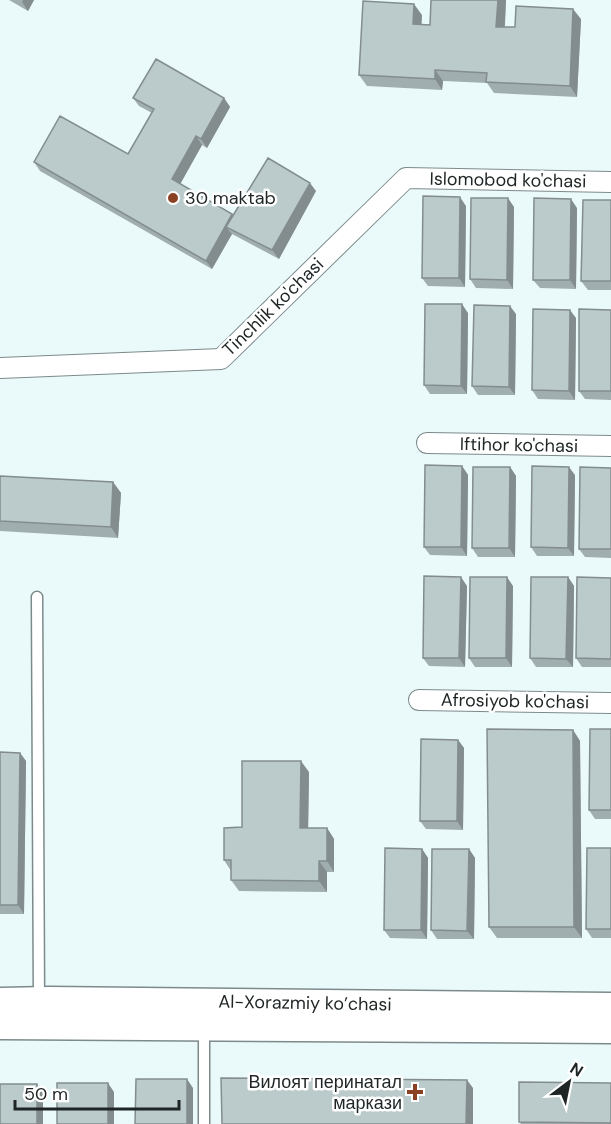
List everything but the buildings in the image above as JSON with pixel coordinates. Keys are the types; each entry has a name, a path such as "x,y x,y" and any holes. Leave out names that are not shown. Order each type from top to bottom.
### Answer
{"main road":[{"name":"Al-Xorazmiy ko’chasi","path":"0,1002 611,1007"},
{"name":"Al-Xorazmiy ko’chasi","path":"0,1025 611,1029"}],"street":[{"name":"Islomobod ko'chasi","path":"406,178 611,182"},
{"name":"Tinchlik ko'chasi","path":"0,368 221,359 406,178"},
{"name":"Iftihor ko'chasi","path":"427,443 611,446"},
{"name":"Afrosiyob ko'chasi","path":"418,700 611,703"}],"lane":[{"path":"37,597 39,1001"},
{"path":"204,1026 204,1124"}],"place":[{"name":"30 maktab","path":"173,198"},
{"name":"Вилоят перинатал маркази","path":"415,1092"}]}
